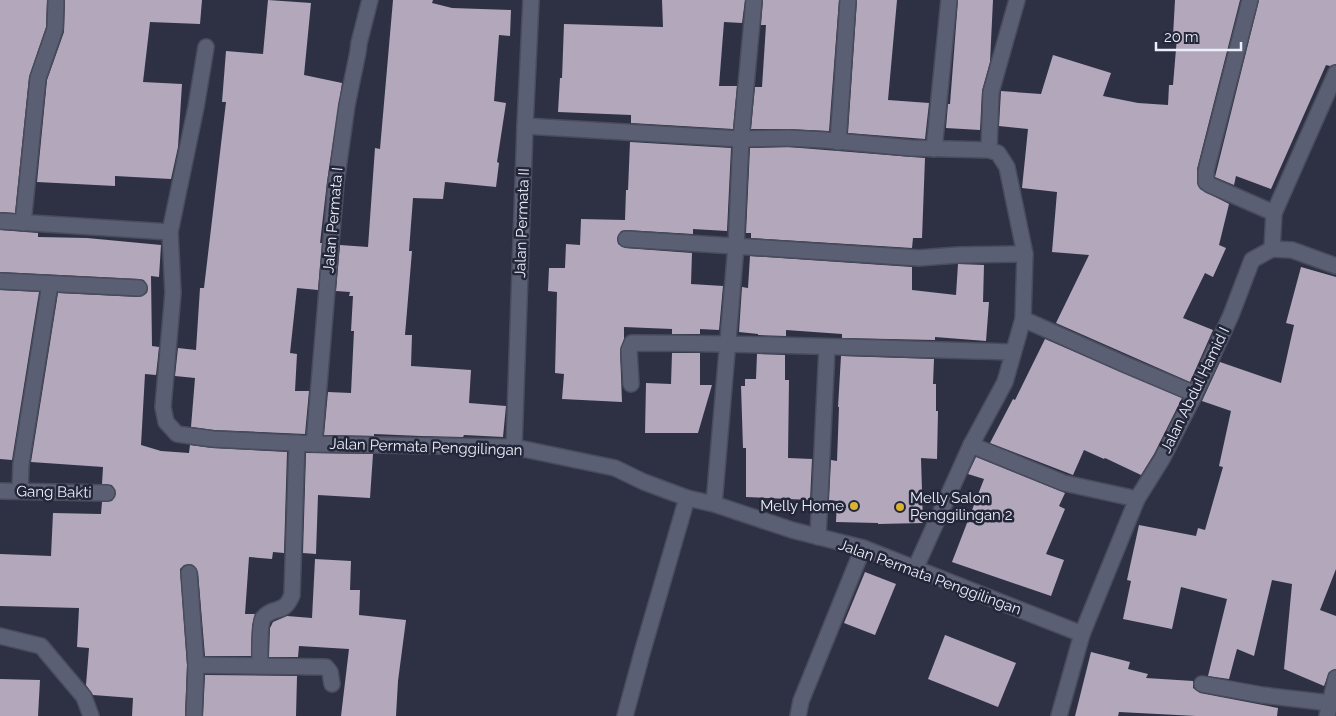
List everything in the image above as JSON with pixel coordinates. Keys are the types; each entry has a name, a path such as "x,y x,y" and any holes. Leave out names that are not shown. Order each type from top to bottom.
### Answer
{"street":[{"path":"23,223 38,78 55,29 56,0"},
{"name":"Jalan Permata I","path":"314,444 336,183 346,105 370,0"},
{"name":"Jalan Permata II","path":"514,447 531,0"},
{"path":"714,504 736,246 741,139 754,0"},
{"path":"838,142 848,0"},
{"path":"934,149 949,0"},
{"path":"989,150 991,92 1016,0"},
{"path":"1250,0 1206,171 1206,182 1274,213"},
{"name":"Jalan Permata Penggilingan","path":"206,47 196,107 170,232 172,293 163,406 166,422 177,434 213,439 314,444 514,447 615,468 644,482 687,498 714,504 792,530 863,548 1082,634"},
{"path":"1336,73 1274,213 1272,249 1292,250 1336,266"},
{"path":"525,126 741,139 788,138 934,149 989,150 998,153 1007,167 1025,254 1023,319 1005,382 971,445 915,569"},
{"path":"0,221 170,232"},
{"path":"626,239 919,258 958,255 1025,254"},
{"name":"Jalan Abdul Hamid I","path":"1059,716 1082,634 1137,499 1162,459 1195,394 1231,315 1252,260 1272,249"},
{"path":"0,281 139,288"},
{"path":"20,491 21,464 50,284"},
{"path":"1023,319 1195,394"},
{"path":"631,384 629,350 632,344 728,343 827,348 1013,352"},
{"path":"818,537 827,348"},
{"path":"260,665 262,620 268,613 282,609 288,604 292,595 297,443"},
{"path":"971,445 1064,483 1137,499"},
{"name":"Gang Bakti","path":"0,491 107,493"},
{"path":"625,716 687,498"},
{"path":"798,716 801,701 863,548"},
{"path":"189,573 196,665 194,716"},
{"path":"0,636 41,646 84,697 91,716"},
{"path":"196,665 326,667 330,672 332,684"},
{"path":"1202,684 1329,710 1336,684"}],"building":[{"path":"0,0 47,0 46,27 29,77 15,213 0,212"},
{"path":"65,0 202,0 200,24 150,22 143,82 182,84 178,147 171,179 115,176 115,186 37,182 47,80 64,32"},
{"path":"268,0 311,3 304,75 342,83 327,182 320,243 322,243 318,290 297,288 290,353 297,354 295,391 309,391 305,434 214,430 191,427 195,378 175,376 178,348 196,350 200,288 204,288 226,102 222,102 226,51 263,54"},
{"path":"393,0 433,0 432,3 452,8 511,10 510,36 499,35 494,101 506,103 497,162 499,163 496,187 445,182 443,199 413,198 409,251 412,251 405,335 412,335 411,366 471,370 469,403 506,406 503,437 464,435 463,437 374,434 374,436 324,435 328,392 351,393 354,331 351,331 353,296 349,296 350,292 336,291 340,245 368,247 375,148 380,149"},
{"path":"662,0 745,0 742,23 724,22 719,86 737,86 733,129 631,123 631,115 558,112 560,78 562,78 564,24 663,27"},
{"path":"763,0 839,0 829,131 751,129 755,87 762,87 766,25 761,25"},
{"path":"857,0 897,0 888,100 929,103 925,139 848,133"},
{"path":"958,0 993,0 990,62 982,91 980,130 946,128 948,104 950,104"},
{"path":"1175,0 1240,0 1197,169 1197,182 1200,189 1229,204 1219,245 1226,248 1213,277 1205,273 1183,318 1213,330 1190,382 1056,323 1089,255 1052,252 1057,192 1022,188 1028,129 999,126 1001,91 1041,94 1053,55 1111,73 1103,96 1138,103 1168,105 1169,85 1173,85 1177,37 1173,36"},
{"path":"1259,0 1336,0 1336,64 1326,65 1271,189 1236,176 1234,185 1215,177"},
{"path":"630,142 731,148 727,231 693,229 693,234 626,230 621,231 617,238 618,244 625,248 692,253 691,284 723,286 719,330 700,329 700,334 672,334 672,329 624,327 624,339 620,351 622,402 562,399 564,374 555,373 557,292 548,291 549,268 565,268 566,244 580,245 581,219 625,220"},
{"path":"788,147 925,158 922,238 913,238 912,248 751,238 751,233 746,233 750,148"},
{"path":"0,230 38,233 38,237 87,238 161,245 159,277 151,276 152,346 159,347 156,375 145,374 141,445 161,451 189,453 190,445 287,452 284,553 273,552 272,559 249,557 245,614 255,614 252,626 251,656 205,656 198,572 193,565 189,564 184,565 180,569 187,665 185,716 132,716 133,698 93,695 86,685 89,648 77,647 79,608 0,606 0,554 51,556 53,513 101,514 102,502 112,501 116,494 112,485 102,484 103,467 31,462 58,293 139,297 147,293 148,288 144,280 139,279 0,272"},
{"path":"750,256 912,267 912,290 956,295 958,264 984,265 983,302 989,302 986,341 935,337 935,340 842,338 842,334 786,330 786,336 739,332 742,287 748,288"},
{"path":"1301,267 1336,277 1336,569 1320,610 1336,616 1336,669 1329,672 1324,686 1284,669 1292,584 1272,580 1254,656 1237,649 1229,679 1208,676 1227,599 1181,587 1172,629 1123,619 1131,581 1127,580 1139,525 1196,536 1198,528 1205,530 1223,467 1219,466 1231,411 1202,401 1220,362 1281,383 1294,325 1286,323"},
{"path":"0,290 39,292 12,460 0,459"},
{"path":"1045,339 1182,398 1154,454 1141,475 1084,450 1073,475 990,443 1013,399 1015,400"},
{"path":"672,353 700,353 700,385 712,385 698,433 645,433 646,383 671,384"},
{"path":"757,354 785,355 785,380 789,380 788,458 812,459 810,500 746,497 746,448 743,448 741,386 745,386 745,379 756,379"},
{"path":"841,356 934,359 933,384 936,384 936,411 938,411 937,459 921,458 923,523 878,524 836,522 837,501 829,500 831,460 837,461"},
{"path":"306,453 373,454 370,498 318,495 316,554 303,553"},
{"path":"976,457 1065,493 1059,506 1065,509 1046,554 1064,560 1051,596 952,562 984,479 968,474"},
{"path":"315,559 351,561 350,590 360,590 359,615 406,620 398,681 396,716 341,716 349,649 299,646 298,657 269,657 270,628 273,622 287,616 312,618"},
{"path":"865,572 896,584 875,635 844,623"},
{"path":"945,635 1016,663 998,707 928,679"},
{"path":"1091,652 1130,662 1128,669 1148,674 1146,678 1193,681 1193,688 1200,693 1278,708 1277,716 1196,716 1119,712 1118,716 1075,716"},
{"path":"205,675 297,676 296,716 203,716"},
{"path":"0,679 40,680 38,716 0,716"}],"place":[{"name":"Melly Home","path":"854,506"},
{"name":"Melly Salon Penggilingan 2","path":"900,507"}]}
